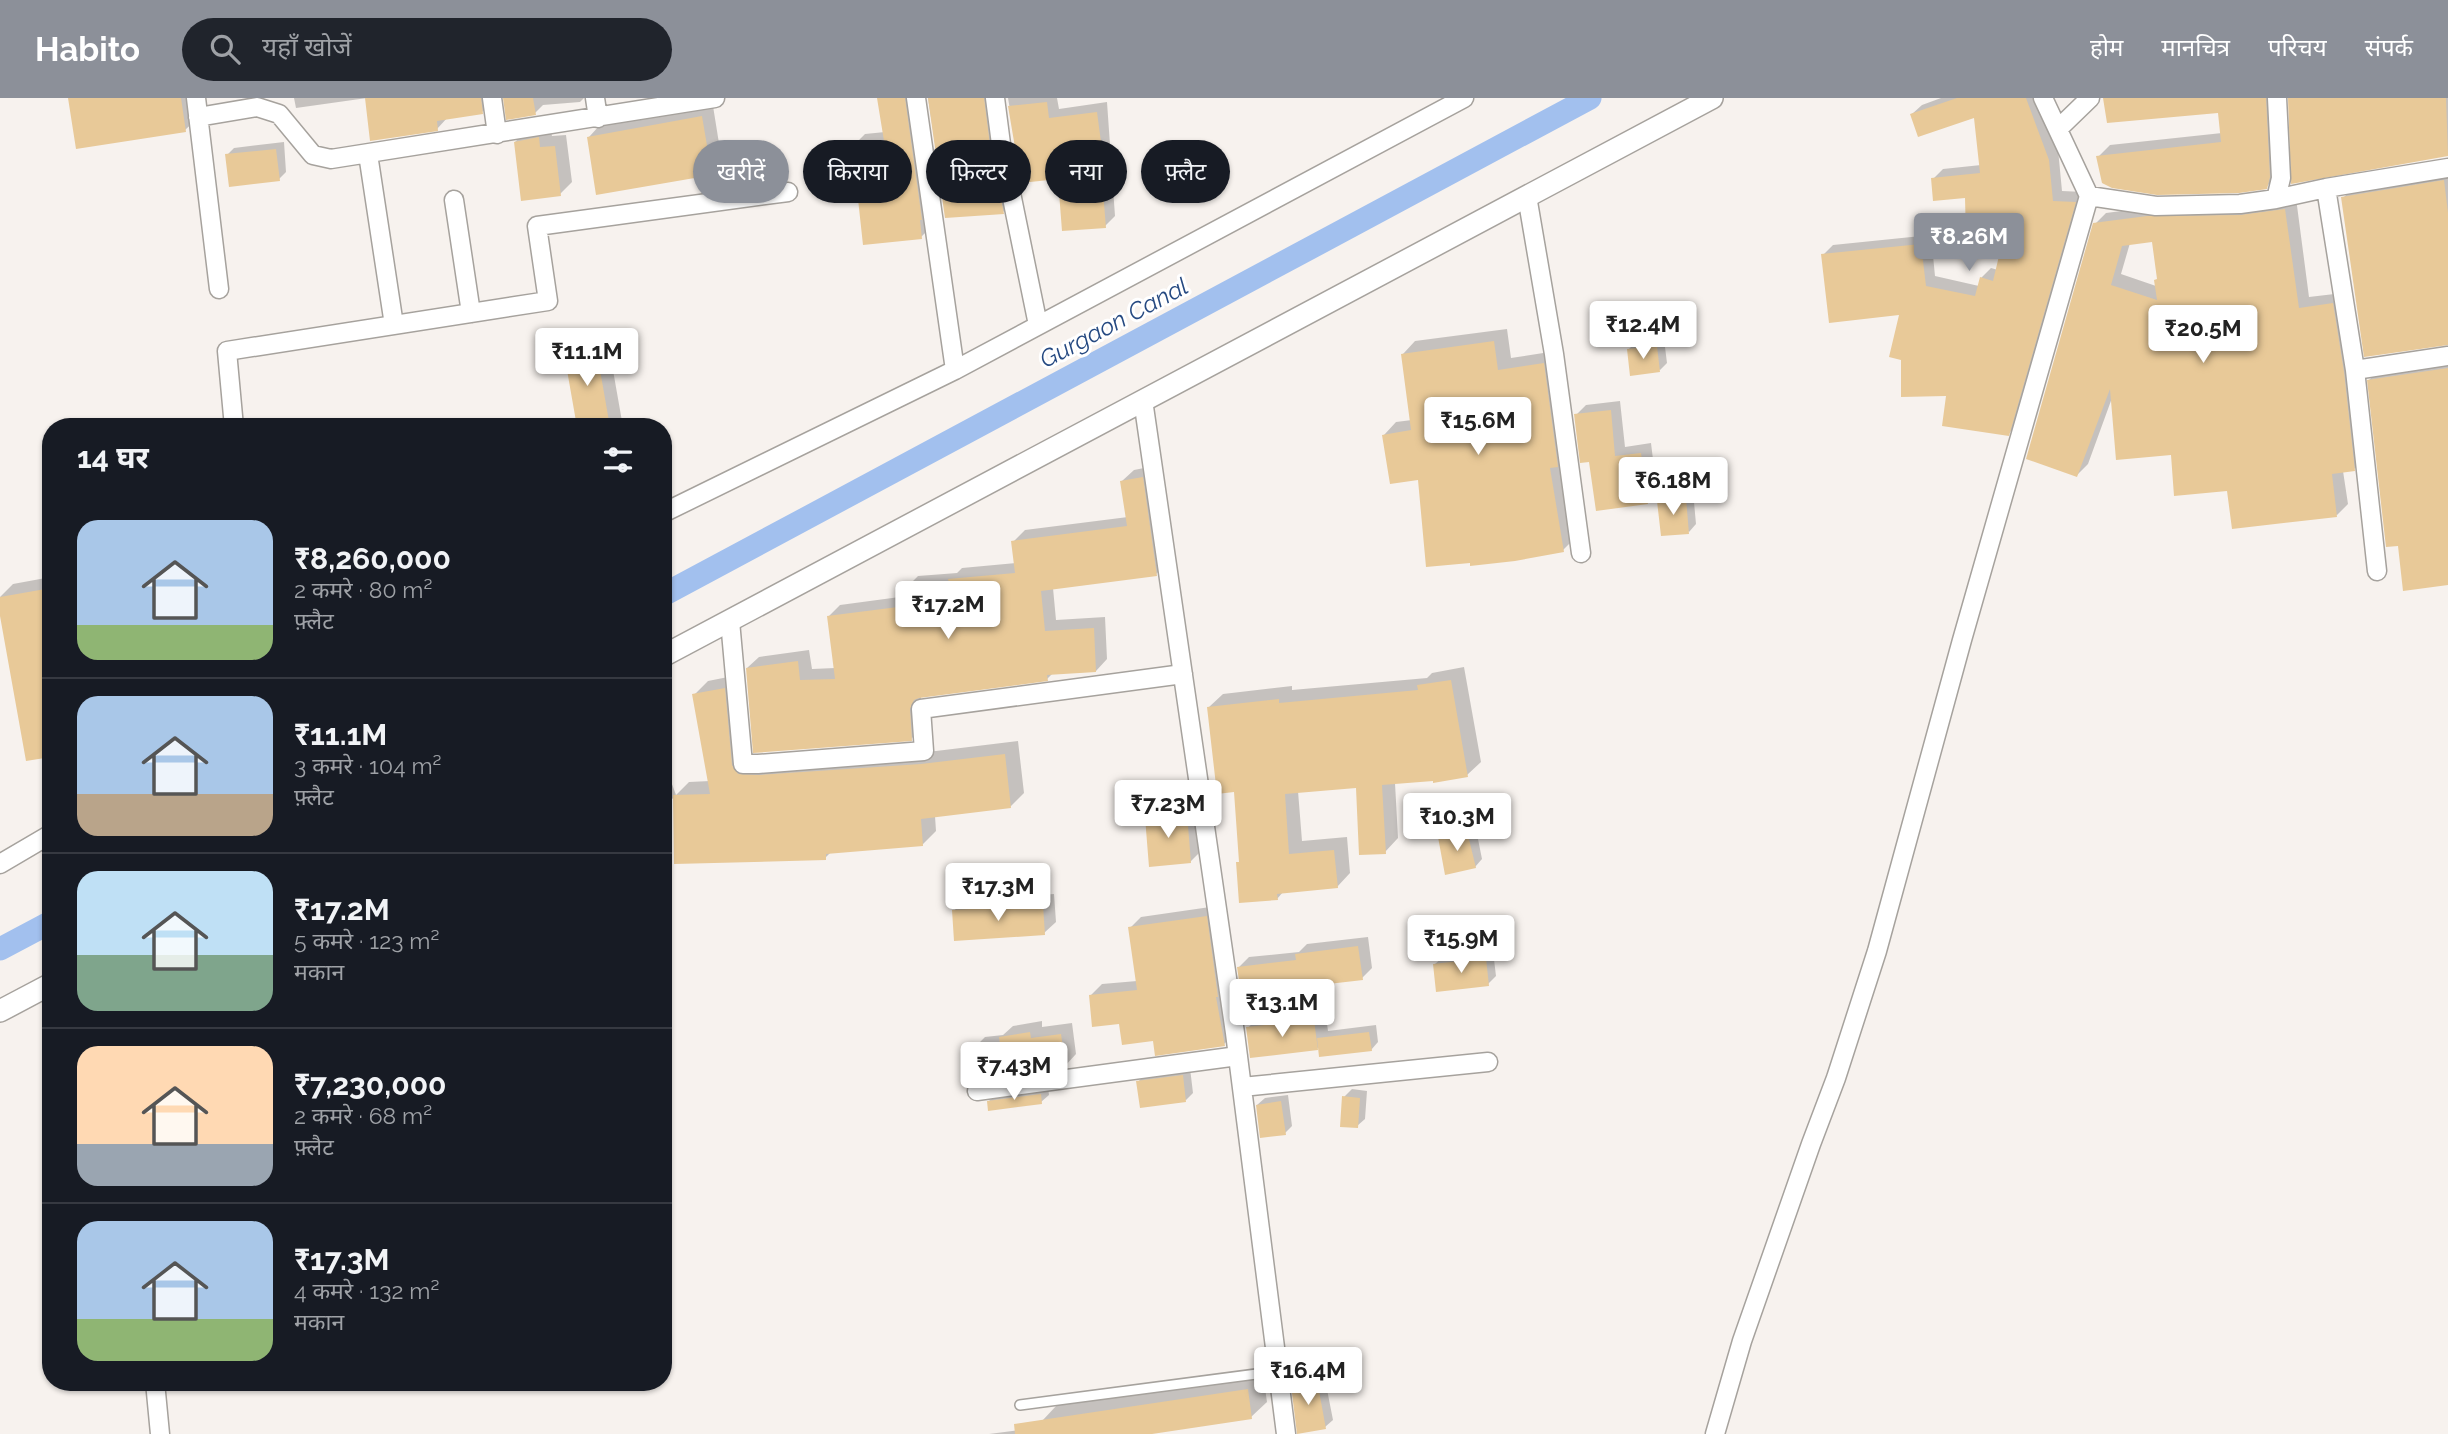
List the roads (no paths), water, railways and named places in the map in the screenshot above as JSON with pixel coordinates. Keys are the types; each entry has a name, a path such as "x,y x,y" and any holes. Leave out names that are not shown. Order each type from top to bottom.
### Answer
{"street":[{"path":"196,98 219,289"},
{"path":"492,98 496,134"},
{"path":"595,98 598,118"},
{"path":"198,117 257,107 279,114 313,155 331,159 715,98"},
{"path":"916,98 955,370"},
{"path":"995,98 1001,144 1038,326"},
{"path":"672,509 955,370 1464,98"},
{"path":"672,651 1712,98"},
{"path":"1715,1434 1742,1341 1836,1078 1877,951 1962,640 2089,196 2043,98"},
{"path":"2058,129 2090,98"},
{"path":"2276,199 2281,178 2277,98"},
{"path":"368,153 394,325"},
{"path":"2089,196 2156,206 2240,204 2448,168"},
{"path":"2326,188 2355,370 2377,571"},
{"path":"1527,196 1554,354 1581,553"},
{"path":"454,200 471,313"},
{"path":"232,418 227,351 548,301 537,226 707,203"},
{"path":"2355,370 2448,356"},
{"path":"1143,400 1238,1056 1286,1434"},
{"path":"730,621 743,764 924,751 921,709 1183,674"},
{"path":"0,864 42,839"},
{"path":"0,1011 42,989"},
{"path":"977,1091 1238,1056"},
{"path":"1242,1087 1488,1062"},
{"path":"156,1391 160,1434"}],"lane":[{"path":"1020,1405 1279,1371"}],"waterway":[{"name":"Gurgaon Canal","path":"672,590 1590,98"},
{"name":"Gurgaon Canal","path":"0,949 42,927"}]}
